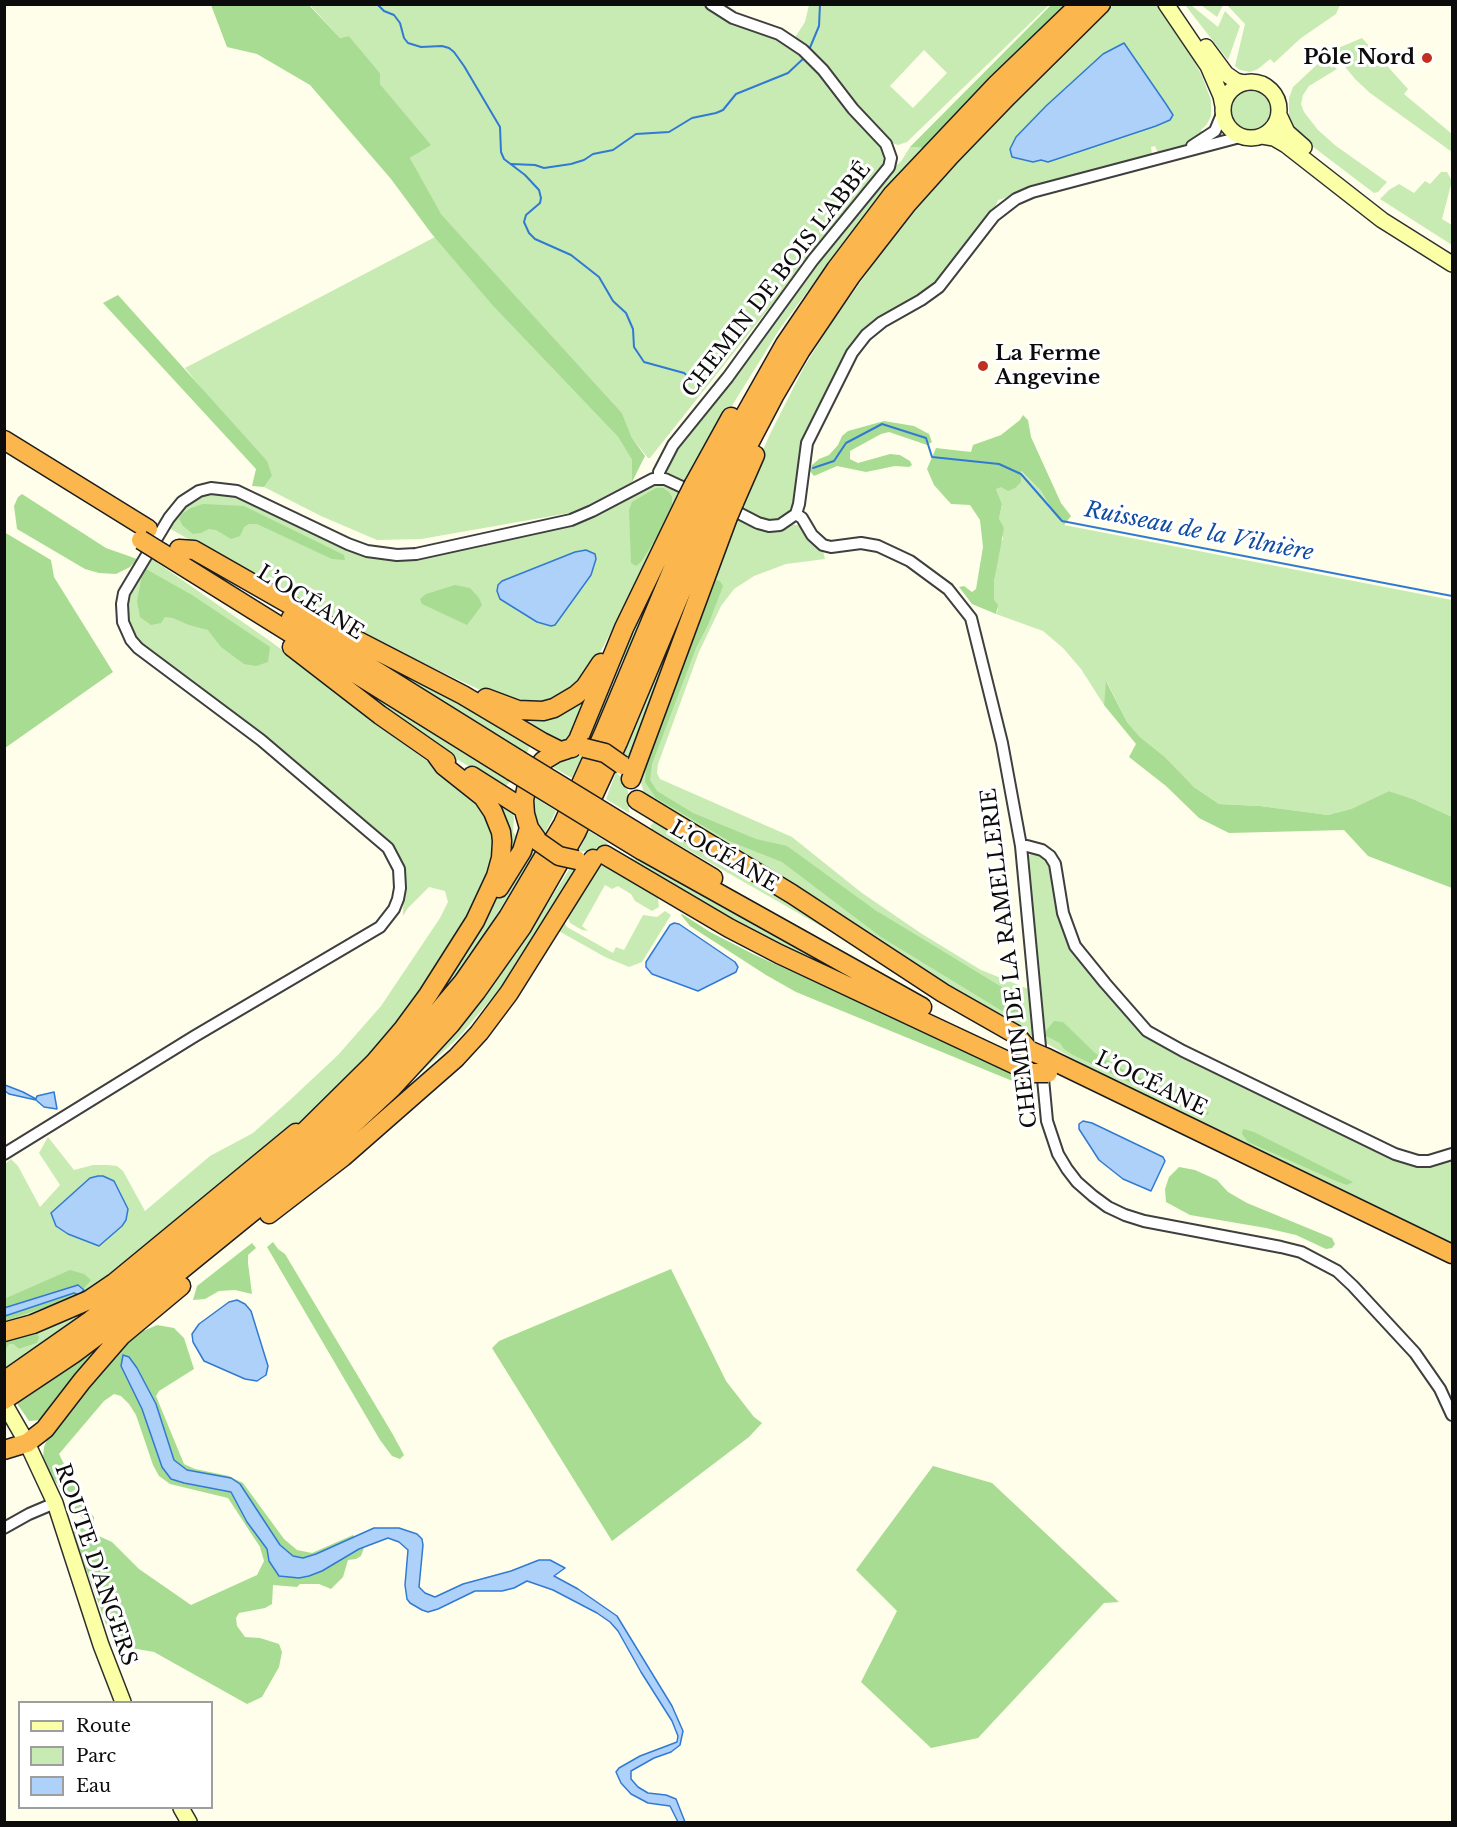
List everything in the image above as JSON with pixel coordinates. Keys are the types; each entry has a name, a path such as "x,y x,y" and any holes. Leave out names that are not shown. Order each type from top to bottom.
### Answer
{"highway":[{"path":"1037,1061 863,992 779,954 591,858 559,856 534,835 524,809 526,790 534,772 547,758 572,749 578,740 624,628 747,446 793,347 836,269 891,195 997,84 1080,4"},
{"path":"626,772 711,501 726,424 765,362 793,347 914,196 1008,96 1101,4"},
{"name":"L’OCÉANE","path":"4,440 145,534"},
{"name":"L’OCÉANE","path":"4,454 170,548 644,845 858,973 1452,1268"},
{"path":"6,1395 133,1309 209,1249 340,1138 422,1057 450,1024 495,966 542,894 576,833 591,783 711,501"},
{"path":"4,1450 27,1443 45,1429 82,1380 121,1336 267,1215 343,1157 456,1058 509,993 591,858 617,847 630,832 635,819 637,800 626,772 605,753 542,742 464,695 308,615 194,550 170,548"},
{"name":"L’OCÉANE","path":"170,548 196,574 516,765"},
{"path":"196,574 205,588 308,658 380,714 436,754 524,809"},
{"path":"431,678 446,680 504,706 518,710 543,711 554,708 585,687 618,630 624,628"},
{"path":"212,1225 222,1208 304,1133 314,1120 374,1063 403,1029 428,995 475,921 492,887 500,865 502,849 501,832 493,812 483,797 444,766 436,754"},
{"path":"6,1395 91,1320 212,1225 346,1111 402,1054 437,1014 487,948 529,885 563,824 591,783"},
{"path":"637,800 792,894 943,993 1015,1034 1037,1061"},
{"path":"475,921 487,907 534,835"},
{"path":"340,1138 370,1122 449,1053 521,972"},
{"name":"L’OCÉANE","path":"1037,1061 1452,1254"},
{"path":"4,1332 33,1324 89,1300 114,1283 301,1128 314,1120"}],"street":[{"name":"CHEMIN DE BOIS L'ABBÉ","path":"659,478 659,472 673,445 728,377 784,298 885,172 891,161 886,144 863,121 823,70 803,50 779,34 733,18 711,4"},
{"path":"1166,4 1208,66 1221,96 1222,110 1230,130 1240,137 1250,139 1262,136 1271,130 1279,115"},
{"path":"1175,4 1230,77 1244,83 1256,83 1270,90 1278,102 1279,115 1287,132 1388,213 1452,254"},
{"path":"1181,152 1212,134 1220,123 1227,95 1233,88 1244,83"},
{"path":"1262,136 1274,138 1286,145 1382,220 1452,264"},
{"path":"4,1154 188,1040 374,931 388,920 398,899 399,869 388,848 261,740 131,640 123,621 124,593 169,518 182,502 199,491 211,488 231,489 358,548 383,554 416,555 571,519 592,511 649,480 659,478 682,486 758,523 769,526 780,525 796,514 807,443 852,353 866,335 882,322 939,287 994,216 1016,199 1032,192 1240,137"},
{"name":"CHEMIN DE LA RAMELLERIE","path":"796,514 802,518 812,535 823,545 831,547 861,543 878,546 910,561 948,589 971,618 1002,743 1021,846 1047,1121 1058,1154 1077,1182 1108,1207 1125,1215 1144,1221 1300,1252 1337,1271 1422,1362 1440,1389 1452,1415"},
{"path":"1021,846 1042,850 1050,856 1055,864 1063,913 1075,946 1147,1031 1183,1051 1395,1154 1418,1161 1429,1161 1452,1154"},
{"name":"ROUTE D'ANGERS","path":"6,1395 55,1503 101,1646 123,1701"},
{"path":"4,1528 28,1514 55,1503"}],"green space":[{"path":"211,5 309,5 340,38 349,36 380,73 380,84 431,145 410,158 441,214 622,413 632,438 645,456 632,482 632,460 618,437 492,305 431,233 391,179 310,85 257,54 227,47"},
{"path":"310,5 706,5 775,36 808,59 885,149 882,166 648,458 632,438 622,413 439,212 410,158 430,145 380,84 380,73 349,36 340,38"},
{"path":"809,5 1049,5 907,142 898,145 889,142 819,60 794,39 805,22","holes":["924,50 947,73 913,108 890,86"]},
{"path":"1051,5 1066,5 1007,62 925,148 910,147"},
{"path":"1113,5 1157,5 1191,55 1211,100 1211,116 1201,130 1204,135 1183,146 1163,152 1158,153 1155,146 1151,147 1152,154 998,200 993,212 938,283 853,344 807,428 794,502 789,511 783,518 764,520 741,508 739,505 770,434 804,367 834,319 875,262 935,185 979,136"},
{"path":"1185,5 1191,5 1218,27 1225,11 1240,26 1228,60"},
{"path":"1201,5 1223,5 1217,17"},
{"path":"1227,5 1340,5 1336,14 1301,38 1274,63 1270,59 1258,69 1250,72 1240,70 1235,66 1245,24"},
{"path":"1362,38 1408,89 1404,94 1452,134 1452,152 1370,93 1355,79 1333,50"},
{"path":"1324,58 1337,69 1309,86 1303,95 1301,104 1304,112 1318,130 1336,146 1387,182 1378,192 1374,193 1312,146 1289,120 1289,98 1293,87"},
{"path":"1250,90 1258,91 1264,96 1269,102 1269,118 1264,124 1258,129 1250,130 1242,129 1236,124 1231,118 1230,110 1231,102 1236,96 1242,91"},
{"path":"910,147 925,148 829,262 779,330 686,485 669,476 666,467 672,452 778,311 886,176 902,160"},
{"path":"1441,172 1447,172 1452,181 1442,219 1452,225 1452,245 1380,199 1399,184 1414,193 1425,181 1430,184"},
{"path":"435,237 492,305 618,437 632,460 632,482 575,512 421,539 377,540 321,516 264,487 272,476 185,368"},
{"path":"118,295 267,461 272,476 264,487 252,486 256,469 103,303"},
{"path":"1023,415 1028,420 1031,437 1061,503 1071,516 1064,525 1056,517 1041,491 1021,471 1021,482 1015,488 1008,491 1001,487 996,489 1002,504 999,519 1004,528 994,582 994,600 998,605 996,614 972,604 959,587 964,586 972,592 976,589 983,547 980,520 970,505 951,504 934,485 927,469 936,448 971,452 973,445 1001,435"},
{"path":"884,421 914,426 929,434 932,442 927,445 889,432 850,451 850,459 858,463 890,454 900,455 910,461 912,465 909,467 895,466 866,472 837,466 814,476 810,471 812,465 819,459 829,455 848,431"},
{"path":"1020,471 1041,491 1056,517 1064,525 1452,600 1452,817 1389,791 1351,809 1328,815 1260,806 1219,804 1194,787 1127,722 1107,682 1104,705 1081,669 1063,648 1043,631 996,614 998,610 994,601 994,582 1000,543 1003,539 999,519 1002,504 996,489"},
{"path":"669,485 683,491 682,496 602,649 584,678 549,703 528,706 500,699 303,605 169,528 188,503 211,493 230,493 360,554 394,560 568,525 648,486"},
{"path":"656,488 663,488 669,492 672,505 658,535 636,566 631,563 629,510 632,502"},
{"path":"22,494 106,548 137,559 130,567 116,574 85,569 17,529 14,506"},
{"path":"693,501 627,656 623,659 591,738 585,738 614,660"},
{"path":"203,504 244,506 344,555 345,560 332,559 257,524 249,524 244,527 240,536 231,539 216,530 209,529 193,534 183,526 179,519 191,508"},
{"path":"721,514 629,760 624,754"},
{"path":"737,516 755,530 776,530 791,524 801,526 823,551 825,559 786,564 754,576 734,589 721,606 699,652 658,764 657,773 660,779 792,837 862,893 922,934 981,970 1031,990 1034,1037 646,800 640,779"},
{"path":"4,532 51,560 54,577 113,672 5,748"},
{"path":"152,559 270,641 445,774 482,808 496,839 491,869 476,900 423,990 367,1060 322,1105 88,1295 5,1327 5,1321 77,1297 5,1299 5,1164 11,1159 18,1166 40,1207 60,1185 39,1153 48,1137 74,1170 93,1165 117,1166 123,1171 145,1211 210,1156 253,1133 338,1055 381,1006 440,918 448,902 445,891 429,887 403,916 404,870 288,756 147,650 135,638 128,622 126,605 130,590 146,562 149,563"},
{"path":"146,569 192,595 270,647 268,662 256,666 244,664 221,647 208,630 165,617 161,623 151,625 140,617 137,601 142,575"},
{"path":"716,580 720,581 723,586 708,625 696,648 652,764 650,780 657,791 693,813 756,839 787,846 875,910 1022,1000 1018,1013 1007,1014 881,937 782,862 729,841 656,798 645,782 646,767"},
{"path":"455,585 470,588 482,605 467,625 422,604 420,599 426,594"},
{"path":"334,632 531,743 527,753 365,654"},
{"path":"317,659 510,782 504,788 460,761 401,723"},
{"path":"1106,681 1127,722 1140,737 1165,757 1194,787 1219,804 1260,806 1328,815 1351,809 1389,791 1452,817 1452,888 1368,856 1344,830 1229,833 1199,818 1166,786 1129,757 1136,744 1104,705"},
{"path":"592,690 569,739 555,742 536,733 523,720 516,717 515,713"},
{"path":"573,754 582,756 572,778 549,765"},
{"path":"616,772 622,778 628,791 629,813 606,799"},
{"path":"487,793 512,811 514,818 513,832 518,838 506,868"},
{"path":"531,795 556,811 544,835 535,822"},
{"path":"657,819 903,973 653,830 650,826"},
{"path":"589,831 608,843 600,849 578,852"},
{"path":"531,846 535,852 470,958 432,1008 424,1012"},
{"path":"1033,853 1046,860 1051,871 1062,928 1073,951 1144,1032 1395,1158 1452,1157 1452,1244 1098,1073 1046,1043 1043,1039 1026,857"},
{"path":"631,857 885,998 810,966 629,864"},
{"path":"606,865 658,898 659,907 652,911 635,901 631,894 618,886 612,889 605,885 582,926 588,931 582,930 570,923 567,914 599,866"},
{"path":"570,868 577,869 509,978 459,1037 417,1074 510,958 516,954"},
{"path":"665,911 671,915 642,962 629,967 605,957 557,930 563,920 567,927 613,953 616,947 624,950 643,915 657,917"},
{"path":"682,914 710,932 753,954 1032,1081 1035,1087 1027,1087 796,992 690,926"},
{"path":"1054,1021 1063,1022 1095,1053 1122,1069 1204,1108 1209,1113 1198,1115 1073,1055 1060,1043 1046,1036 1046,1031"},
{"path":"1243,1129 1254,1132 1353,1182 1347,1185 1336,1181 1248,1142 1242,1134"},
{"path":"1179,1167 1195,1170 1217,1180 1228,1192 1247,1203 1332,1238 1335,1244 1332,1248 1326,1249 1296,1235 1190,1215 1166,1202 1165,1189 1169,1177"},
{"path":"273,1242 285,1254 392,1433 404,1455 400,1459 392,1456 380,1440 267,1247"},
{"path":"252,1243 256,1248 248,1255 248,1263 252,1294 235,1290 219,1291 205,1299 193,1300 197,1286"},
{"path":"671,1269 726,1381 754,1417 762,1423 749,1437 612,1541 492,1348 499,1341"},
{"path":"70,1270 84,1274 91,1280 77,1297 5,1321 4,1299"},
{"path":"115,1291 5,1374 4,1350 8,1344 13,1344 19,1349 37,1343 31,1332"},
{"path":"157,1325 174,1328 184,1338 194,1369 159,1391 156,1396 184,1464 195,1469 229,1476 243,1483 284,1539 297,1550 312,1553 353,1535 364,1548 361,1556 348,1560 343,1577 331,1589 319,1584 300,1584 297,1587 273,1585 272,1604 265,1608 239,1613 236,1618 237,1626 245,1637 260,1638 279,1644 282,1652 279,1667 262,1697 247,1704 154,1652 126,1647 112,1641 72,1525 75,1521 85,1530 112,1542 139,1569 191,1605 257,1575 264,1561 260,1547 228,1498 170,1484 159,1476 136,1415 121,1396 114,1394 104,1401 59,1454 86,1508 94,1517 94,1523 83,1519 52,1477 43,1458 44,1447 49,1435 78,1393 134,1335"},
{"path":"36,1333 39,1337 37,1343 19,1349 9,1344 5,1350 5,1337"},
{"path":"94,1348 96,1353 41,1420 29,1421 16,1402 51,1380"},
{"path":"933,1466 992,1483 1119,1602 1104,1603 978,1738 931,1748 861,1682 897,1611 856,1570"}],"water":[{"path":"1124,43 1173,115 1170,120 1048,162 1041,160 1033,162 1012,157 1010,149 1016,137 1046,106 1103,54"},
{"path":"586,550 595,554 596,559 591,575 555,625 537,622 500,599 497,591 502,581 575,552"},
{"path":"679,924 735,962 738,967 736,972 698,991 652,974 646,967 646,962 670,925"},
{"path":"5,1085 36,1099 37,1096 54,1092 57,1109 44,1107 36,1100 9,1094 5,1091"},
{"path":"1083,1121 1092,1123 1163,1157 1165,1161 1151,1191 1123,1179 1099,1160 1079,1129 1079,1124"},
{"path":"98,1176 114,1181 128,1209 122,1226 99,1246 68,1234 56,1226 51,1213 90,1178"},
{"path":"78,1285 84,1290 79,1295 74,1293 5,1316 4,1308"},
{"path":"237,1300 251,1311 268,1366 266,1375 257,1381 245,1379 204,1361 193,1342 192,1334 199,1324 229,1302"},
{"path":"123,1355 129,1357 137,1368 156,1404 174,1460 187,1470 231,1478 240,1484 280,1545 293,1556 303,1558 316,1554 374,1528 399,1528 417,1534 422,1539 419,1587 425,1593 435,1597 463,1584 511,1571 539,1560 550,1560 565,1568 554,1576 578,1589 617,1616 672,1706 683,1731 680,1745 671,1752 654,1758 631,1771 631,1779 648,1793 666,1795 676,1799 685,1822 678,1822 670,1806 648,1803 631,1794 621,1783 616,1772 640,1756 677,1742 678,1736 672,1721 618,1631 610,1622 553,1590 527,1581 502,1591 475,1591 438,1609 428,1612 422,1610 407,1599 405,1585 408,1550 399,1542 388,1538 359,1549 309,1576 299,1578 279,1576 269,1561 267,1549 247,1522 231,1492 171,1479 162,1467 142,1409 121,1366"}],"waterway":[{"name":"Ruisseau de la Vilnière","path":"377,4 384,11 394,15 408,43 421,47 449,48 464,66 500,127 501,152 504,159 525,175 539,190 540,203 526,215 524,222 529,233 535,239 571,255 599,277 613,301 626,313 633,329 634,347 644,362 684,373 696,383"},
{"path":"809,50 819,26 820,4"},
{"path":"511,164 535,165 544,168 571,164 593,154 613,150 636,134 669,132 692,118 723,110 736,94 788,73 805,57"},
{"name":"Ruisseau de la Vilnière","path":"813,468 834,461 846,443 882,424 926,438 932,457 999,464 1021,474 1062,521 1452,596"}],"place":[{"name":"Pôle Nord","path":"1427,58"},
{"name":"La Ferme Angevine","path":"983,366"}]}
